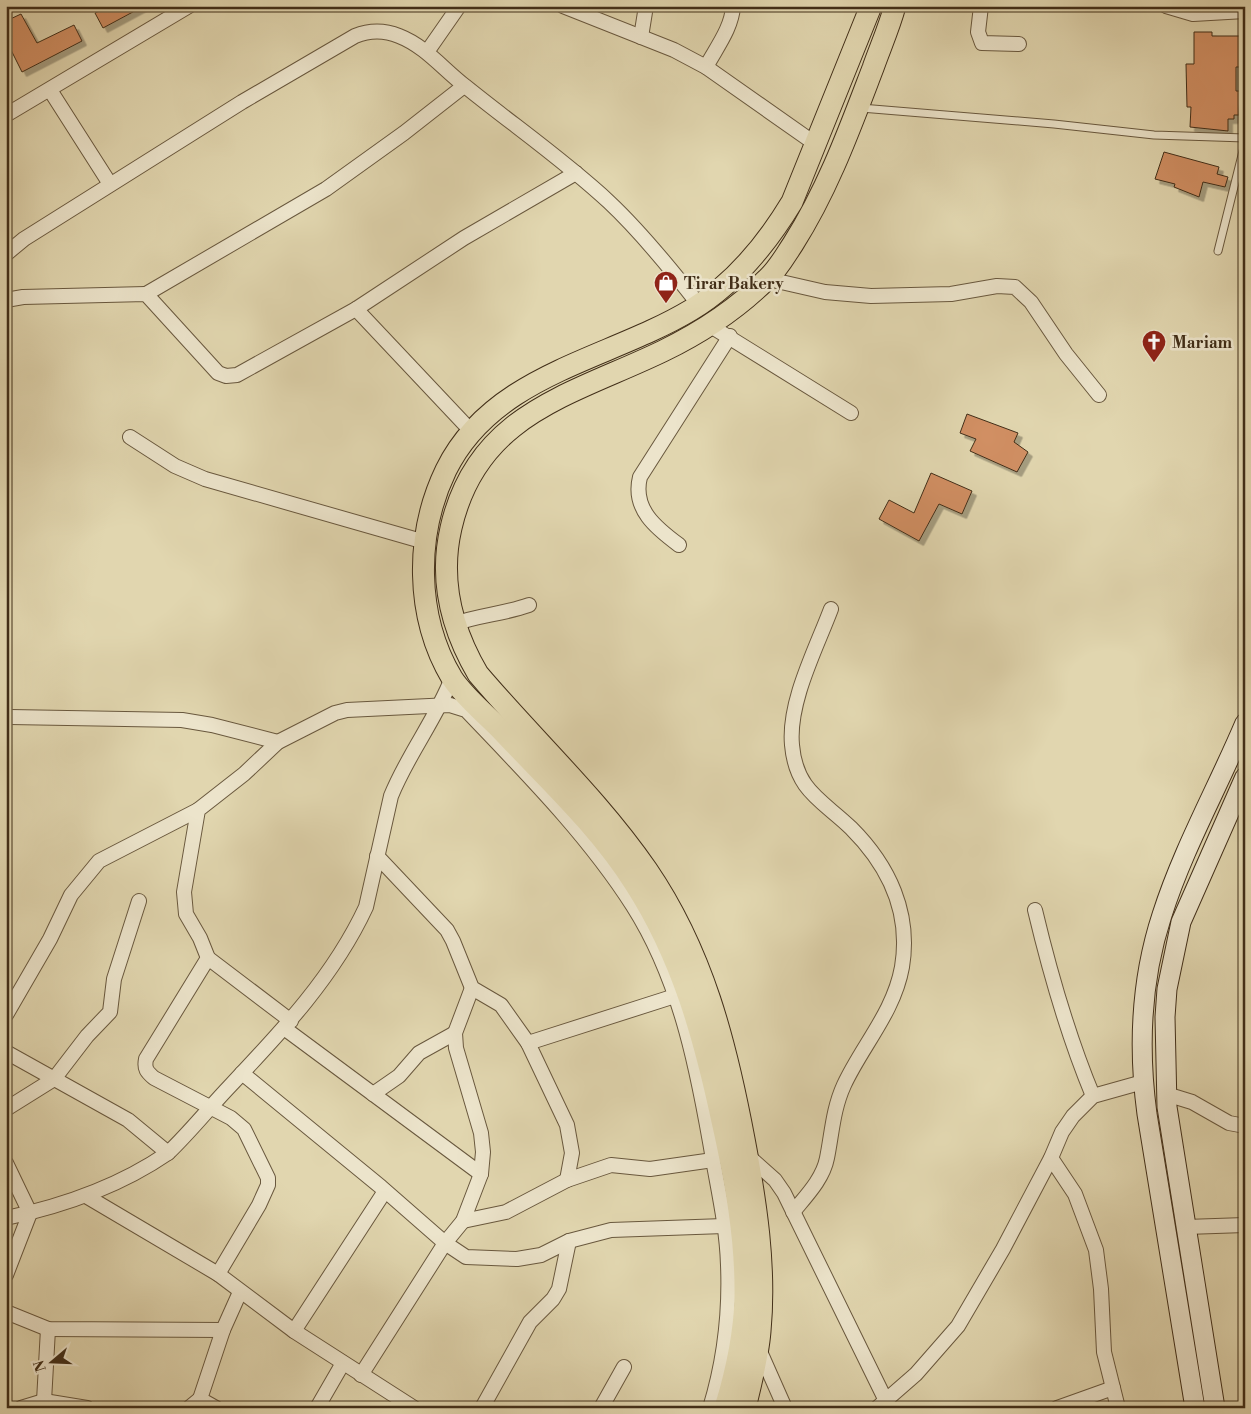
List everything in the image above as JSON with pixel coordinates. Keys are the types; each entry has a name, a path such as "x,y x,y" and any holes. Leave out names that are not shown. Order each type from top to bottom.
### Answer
{"main road":[{"path":"724,1085 680,971 659,926 634,882 589,823 455,681 434,640 428,620 424,589 425,542 432,504 440,483 455,454 489,414 520,391 559,371 666,324 699,305 729,282 762,245 792,202 817,145 872,6"},
{"path":"725,1408 739,1355 745,1299 743,1246 730,1158 724,1085 708,989 675,914 643,865 605,815 478,674 453,618 445,564 454,512 471,474 494,444 529,414 547,402 663,350 709,325 768,279 783,259 820,197 859,108 895,6"},
{"path":"762,245 783,259"},
{"path":"428,620 453,618"},
{"path":"1195,1408 1143,1082 1143,1013 1152,948 1162,914 1245,723"},
{"path":"1215,1408 1166,1094 1165,1017 1167,989 1180,922 1241,797 1245,777"},
{"path":"1162,914 1180,922"},
{"path":"730,1158 760,1244 762,1298 758,1346 745,1408"}],"street":[{"path":"6,115 189,6"},
{"path":"428,52 458,6"},
{"path":"563,6 579,10 674,50 706,67 817,145"},
{"path":"641,37 646,6"},
{"path":"706,67 724,36 732,13 732,6"},
{"path":"981,6 978,32 982,43 1019,44"},
{"path":"1166,6 1193,14 1245,11"},
{"path":"6,254 24,239 242,102 365,32 390,32 428,52 464,86 576,173 610,203 642,236 699,305"},
{"path":"6,300 23,297 146,294 326,189 404,133 464,86"},
{"path":"50,90 110,184"},
{"path":"146,294 218,373 226,376 237,376 356,309 464,238 576,173"},
{"path":"768,279 825,292 871,296 951,294 998,286 1015,287 1035,307 1066,354 1099,395"},
{"path":"356,309 472,432"},
{"path":"709,325 730,336 850,413"},
{"path":"679,546 655,527 640,504 637,487 640,476 730,336"},
{"path":"130,437 175,466 205,479 425,542"},
{"path":"453,618 498,614 529,605"},
{"path":"793,1212 812,1189 827,1160 831,1128 841,1092 897,987 904,941 903,916 888,877 868,848 851,829 810,793 799,776 792,746 792,725 798,699 831,609"},
{"path":"6,1218 30,1213 86,1196 153,1164 168,1154 288,1024 329,973 359,923 366,907 391,796 397,781 455,681"},
{"path":"455,681 466,710"},
{"path":"6,1015 50,939 72,895 99,861 198,810 244,774 278,742 334,713 347,710 442,705 458,706 466,710 542,793 612,875 634,907 653,943 675,996 730,1158 724,1226 728,1264 726,1325 710,1408"},
{"path":"10,717 182,720 212,725 278,742"},
{"path":"198,810 184,901 186,914 200,938 208,958 374,1094 481,1174"},
{"path":"377,856 447,930 472,988 501,1005 528,1043 567,1125 572,1153 567,1180"},
{"path":"6,1109 54,1078 87,1036 110,1012 114,979 139,901"},
{"path":"1036,910 1064,1016 1078,1060 1093,1096"},
{"path":"208,958 146,1059 145,1066 146,1071 154,1078 231,1118 244,1129 264,1167 268,1185 252,1218 218,1274"},
{"path":"361,1375 445,1243 463,1222 481,1174 481,1133 456,1048 455,1032 472,988"},
{"path":"528,1043 675,996"},
{"path":"374,1094 399,1076 419,1053 455,1032"},
{"path":"6,1052 128,1120 168,1154"},
{"path":"242,1073 445,1243 466,1257 517,1259 541,1255 569,1241 611,1230 724,1226"},
{"path":"463,1222 506,1212 567,1180 611,1164 650,1169 730,1158 775,1180 793,1212 884,1405 916,1374 958,1326 1003,1249 1051,1158 1062,1132 1073,1116 1093,1096 1143,1082"},
{"path":"1166,1094 1192,1102 1229,1123 1245,1126"},
{"path":"1051,1158 1075,1194 1096,1250 1101,1288 1104,1352 1118,1408"},
{"path":"6,1164 30,1213 6,1275"},
{"path":"294,1331 385,1191"},
{"path":"86,1196 218,1274 294,1331 414,1408"},
{"path":"1186,1226 1245,1225"},
{"path":"482,1408 530,1322 553,1299 559,1288 569,1241"},
{"path":"189,1408 200,1399 222,1330 240,1292"},
{"path":"6,1312 48,1330 222,1330"},
{"path":"44,1401 48,1330"},
{"path":"758,1346 785,1408"},
{"path":"317,1408 343,1363"},
{"path":"601,1408 624,1367"},
{"path":"1058,1408 1113,1388"},
{"path":"200,1399 216,1408"},
{"path":"21,1408 44,1401 87,1408"}],"lane":[{"path":"859,108 1054,124 1154,135 1245,138"},
{"path":"1218,250 1245,143"}],"building":[{"path":"109,6 144,6 103,28 95,13"},
{"path":"21,14 37,43 74,25 82,41 22,72 6,40 6,21"},
{"path":"1194,32 1212,32 1212,36 1244,36 1244,67 1236,67 1236,91 1240,91 1239,115 1234,115 1234,119 1228,119 1228,131 1190,127 1191,107 1187,107 1186,64 1194,64"},
{"path":"1164,152 1219,167 1217,174 1228,177 1225,187 1203,182 1199,197 1174,187 1175,184 1155,179"},
{"path":"967,414 1018,433 1014,442 1028,452 1017,472 970,451 976,439 960,433"},
{"path":"931,473 972,491 962,514 939,504 919,541 879,519 889,500 914,513"}],"place":[{"name":"Tirar Bakery","path":"666,304"},
{"name":"Mariam","path":"1154,363"}]}
